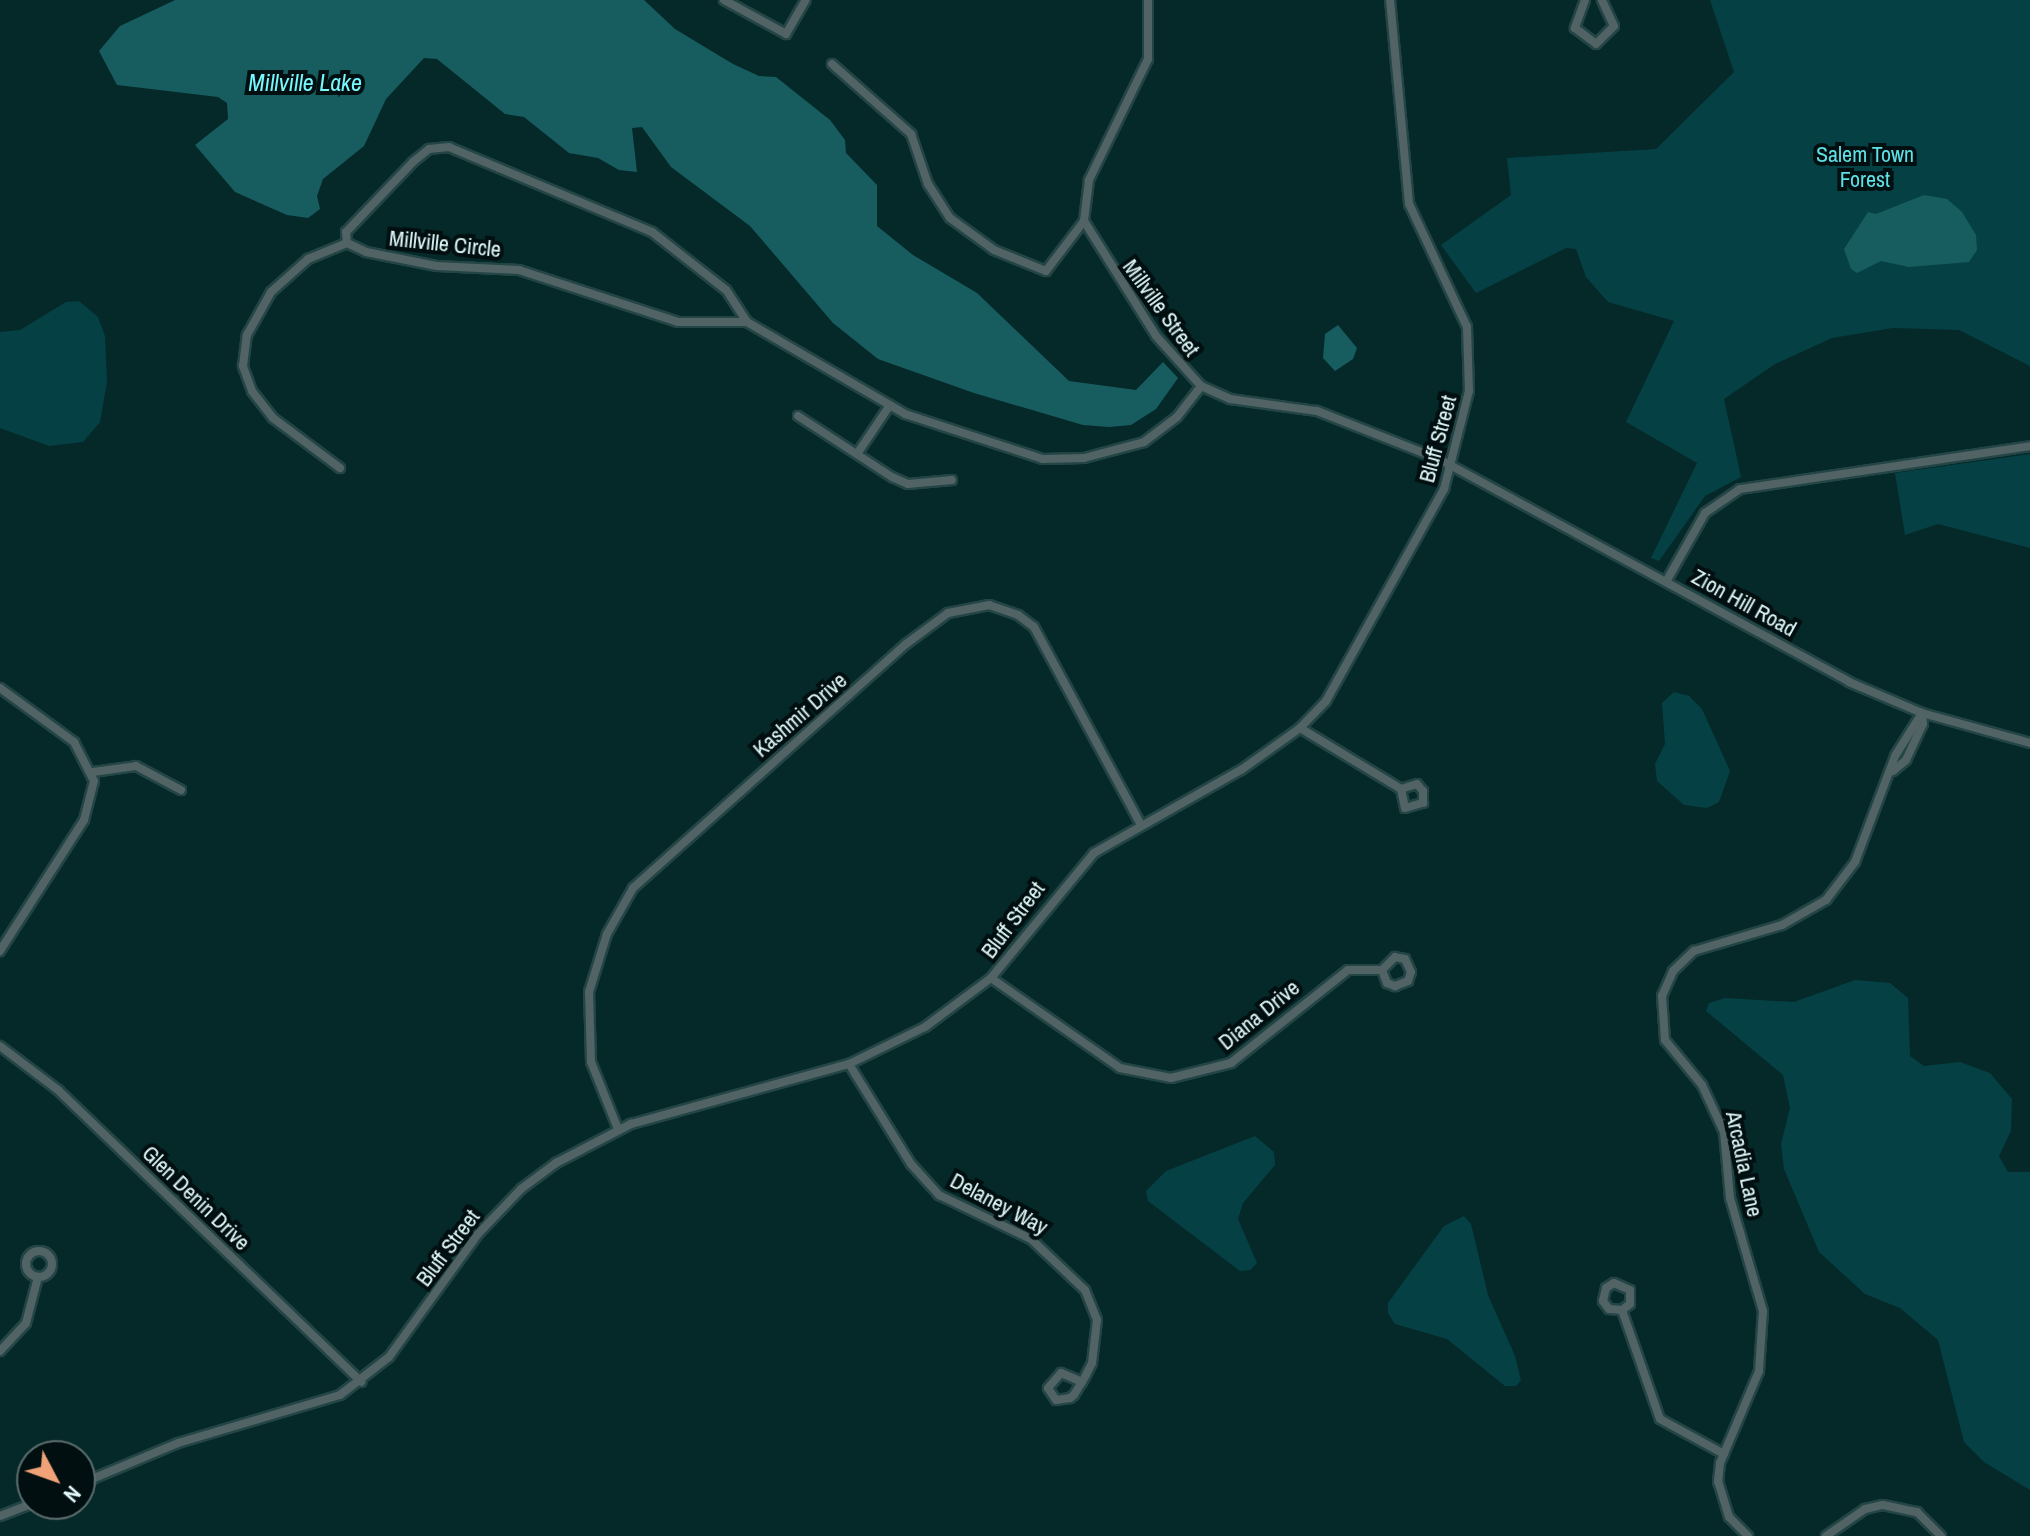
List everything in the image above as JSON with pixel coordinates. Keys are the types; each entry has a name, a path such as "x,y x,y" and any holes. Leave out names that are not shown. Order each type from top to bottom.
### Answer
{"street":[{"path":"724,0 786,34 806,0"},
{"path":"832,64 911,134 928,184 950,218 994,250 1046,271 1084,221 1089,180 1148,59 1148,0"},
{"name":"Bluff Street","path":"96,1478 217,1430 319,1405 361,1382 402,1342 478,1234 521,1189 618,1129 849,1064 925,1027 991,978 1077,867 1140,823 1241,770 1300,728 1332,694 1429,521 1451,467 1472,359 1467,327 1409,204 1390,0"},
{"path":"1585,0 1575,28 1596,44 1614,26 1602,0"},
{"name":"Millville Circle","path":"747,322 678,322 540,275 437,266 366,252 347,243 351,223 429,149 449,147 652,232 726,290 747,322 890,405 1022,454 1064,460 1144,442 1177,417 1201,386"},
{"name":"Millville Street","path":"1084,221 1156,336 1201,386 1230,399 1317,411 1451,467"},
{"path":"340,468 273,418 252,391 243,366 247,335 271,292 308,259 347,243"},
{"path":"857,454 890,405"},
{"path":"798,416 908,484 952,480"},
{"path":"1667,580 1705,513 1740,489 2030,446"},
{"name":"Zion Hill Road","path":"1451,467 1667,580 1839,678 1922,713 2030,743"},
{"name":"Kashmir Drive","path":"618,1129 591,1062 589,992 607,934 633,888 906,644 948,613 989,605 1034,627 1140,823"},
{"path":"0,688 74,742 93,772 84,820 0,951"},
{"name":"Arcadia Lane","path":"1748,1536 1729,1517 1720,1498 1724,1454 1759,1371 1763,1311 1730,1198 1724,1132 1702,1085 1665,1040 1662,996 1673,971 1694,951 1782,925 1826,900 1855,862 1893,771 1895,756 1922,713"},
{"path":"1300,728 1401,789"},
{"path":"93,772 136,766 181,790"},
{"name":"Diana Drive","path":"991,978 1120,1068 1171,1078 1231,1063 1348,970 1382,970"},
{"name":"Glen Denin Drive","path":"0,1046 58,1090 361,1382"},
{"name":"Delaney Way","path":"849,1064 911,1164 939,1195 1031,1239 1085,1290 1097,1331 1095,1353 1082,1382"},
{"path":"0,1351 26,1323 38,1277"},
{"path":"1622,1310 1660,1419 1724,1454"},
{"path":"1826,1536 1865,1509 1883,1505 1917,1512 1941,1536"}],"green space":[{"name":"Salem Town Forest","path":"1710,0 2030,0 2030,366 1959,330 1893,328 1832,338 1775,364 1724,399 1741,477 1705,496 1659,561 1651,558 1697,463 1626,422 1674,321 1608,302 1586,277 1576,249 1566,248 1476,293 1441,245 1511,195 1507,158 1656,149 1734,72"},
{"path":"79,301 98,317 105,336 107,382 100,422 83,442 49,446 0,428 0,332 20,330 66,302"},
{"path":"2030,454 2030,548 1938,524 1905,535 1895,473"},
{"path":"1674,692 1689,696 1702,709 1730,771 1719,802 1707,808 1684,805 1657,781 1655,764 1665,744 1662,703"},
{"path":"1855,980 1890,983 1908,998 1910,1056 1924,1066 1960,1062 1990,1073 2012,1099 2011,1131 1999,1156 2008,1172 2030,1172 2030,1490 1984,1462 1964,1442 1938,1340 1900,1308 1865,1294 1819,1252 1784,1169 1781,1144 1790,1108 1783,1075 1706,1011 1709,1003 1725,998 1794,1002"},
{"path":"1255,1136 1274,1152 1275,1165 1243,1203 1238,1219 1257,1263 1250,1270 1240,1271 1148,1201 1146,1191 1166,1171"},
{"path":"1464,1216 1471,1224 1488,1295 1515,1356 1521,1380 1516,1386 1505,1386 1447,1339 1395,1324 1388,1313 1388,1303 1444,1226"}],"water":[{"name":"Millville Lake","path":"175,0 644,0 675,29 733,64 759,76 776,77 830,120 845,140 846,153 877,185 877,226 913,255 977,293 1069,381 1136,390 1163,362 1178,378 1156,409 1131,425 1109,427 1083,425 974,393 878,359 833,323 750,226 671,167 642,127 632,128 637,172 619,170 598,158 569,153 524,117 505,114 437,59 424,58 386,99 364,146 323,179 317,196 320,209 308,218 287,215 235,192 195,145 228,119 227,103 218,97 117,85 99,51 120,26"},
{"path":"1924,195 1947,199 1962,212 1976,235 1977,250 1969,262 1909,267 1881,261 1857,273 1851,269 1844,249 1868,212 1876,214"},
{"path":"1338,325 1357,348 1353,359 1335,371 1323,358 1325,334"}]}
